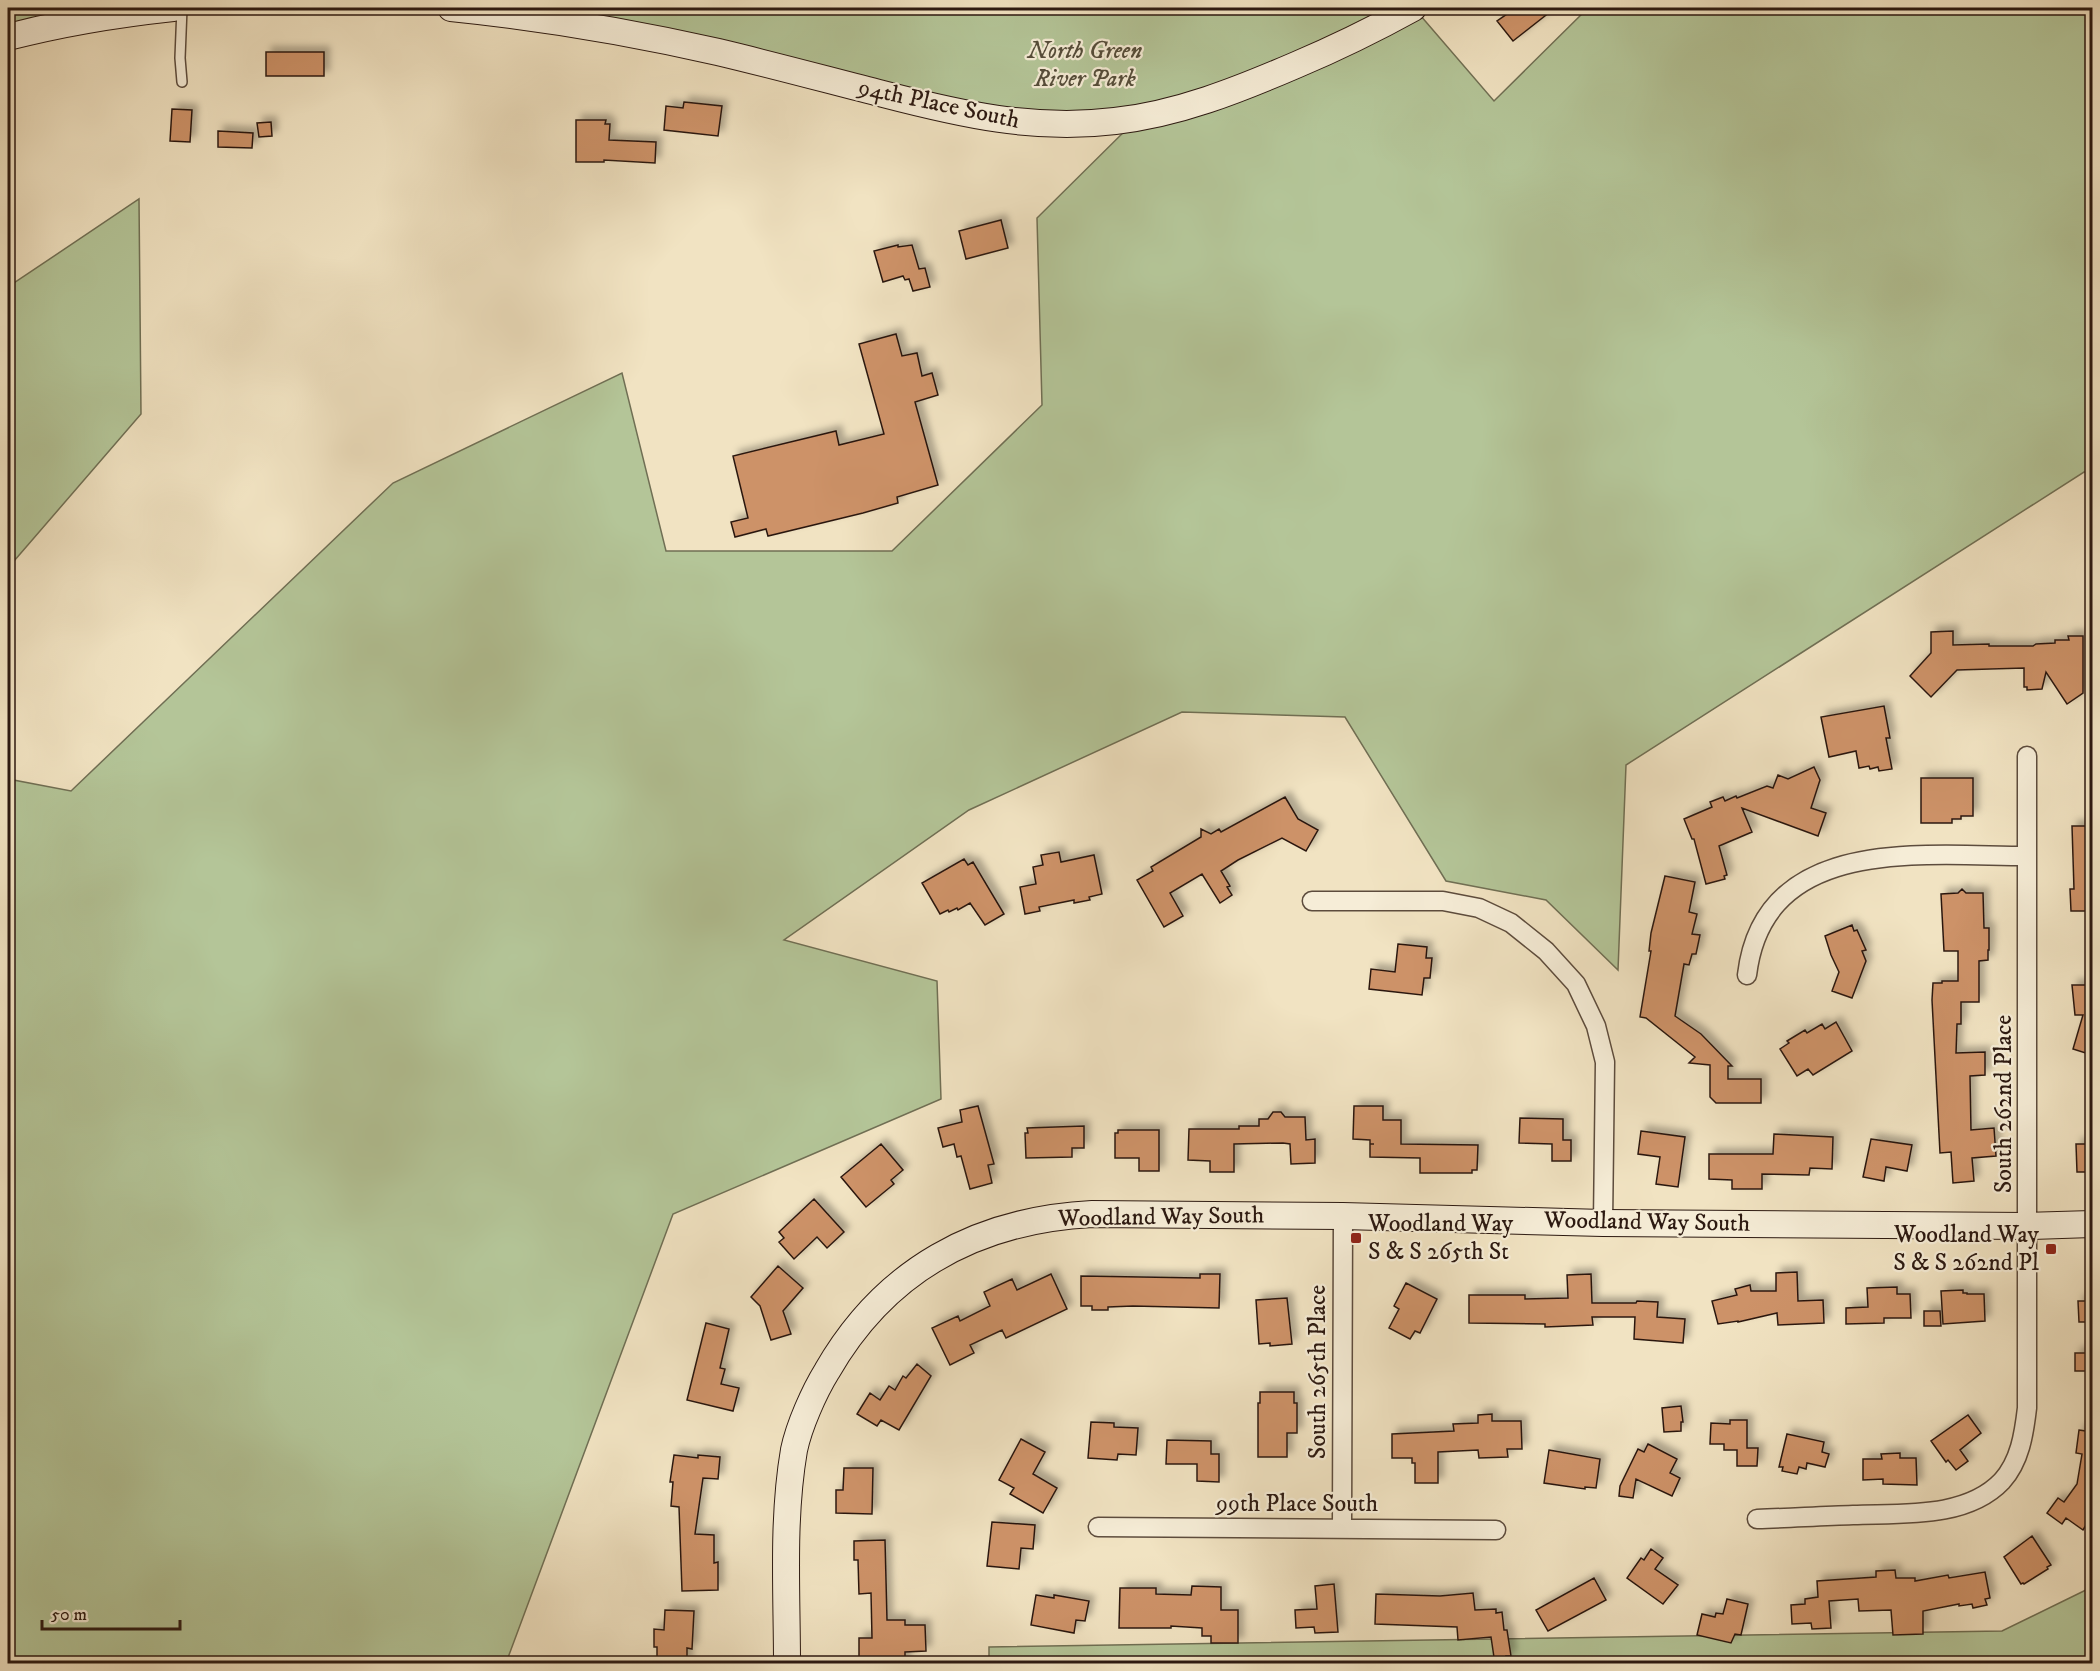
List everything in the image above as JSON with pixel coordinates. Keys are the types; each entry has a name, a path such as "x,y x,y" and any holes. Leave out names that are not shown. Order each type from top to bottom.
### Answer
{"street":[{"path":"8,37 100,17 173,8"},
{"name":"94th Place South","path":"451,8 504,13 716,52 967,115 1030,123 1072,124 1138,118 1226,93 1320,54 1387,23 1413,8"},
{"name":"South 262nd Place","path":"1757,1519 1934,1510 1968,1502 1986,1494 2000,1483 2010,1471 2017,1456 2027,1408 2027,756"},
{"path":"1747,975 1750,951 1760,928 1772,909 1787,893 1830,868 1850,862 1902,856 2027,856"},
{"path":"1312,902 1443,902 1479,908 1510,923 1546,951 1576,984 1596,1026 1605,1062 1603,1223"},
{"name":"Woodland Way South","path":"787,1664 788,1499 795,1448 815,1391 840,1348 869,1311 927,1262 973,1239 1022,1222 1064,1215 1092,1214 1343,1216 1603,1223 2028,1226 2092,1224"},
{"name":"South 265th Place","path":"1342,1529 1343,1216"},
{"name":"99th Place South","path":"1098,1527 1496,1530"}],"lane":[{"path":"182,8 180,58 182,82"}],"green space":[{"path":"8,8 173,8 8,37"},
{"name":"North Green River Park","path":"451,8 1414,8 1494,101 1588,8 2092,8 2092,472 2084,472 1626,765 1618,970 1546,900 1446,881 1345,717 1182,712 969,810 784,940 937,981 941,1099 673,1214 506,1663 8,1663 8,779 71,791 393,483 622,373 666,551 892,551 1042,405 1037,218 1137,119 1072,124"},
{"path":"139,199 141,414 8,568 8,287"},
{"path":"2092,1587 2092,1663 989,1664 989,1647 2002,1631"}],"building":[{"path":"1502,8 1555,8 1513,41 1497,21 1507,14"},
{"path":"266,52 324,52 324,76 266,76"},
{"path":"684,102 722,106 718,136 664,130 666,106 683,108"},
{"path":"172,109 192,110 190,142 170,141"},
{"path":"576,120 606,120 605,124 610,124 609,140 656,142 655,163 604,160 604,162 576,162"},
{"path":"271,122 272,136 259,137 257,123"},
{"path":"218,131 253,133 252,148 218,147"},
{"path":"1001,220 1008,248 966,259 959,231"},
{"path":"898,245 898,247 912,245 919,269 925,268 930,287 913,291 909,279 905,280 903,276 883,282 874,251"},
{"path":"896,334 902,356 917,353 922,376 932,373 938,395 915,402 938,485 897,497 898,503 863,513 768,536 766,529 735,537 731,522 748,518 733,456 836,431 839,445 884,434 859,344"},
{"path":"1953,631 1953,645 2033,646 2055,643 2055,640 2069,640 2068,636 2083,636 2083,693 2067,704 2046,672 2042,689 2027,690 2027,687 2024,687 2024,668 1957,670 1931,697 1910,676 1931,653 1931,632"},
{"path":"1884,706 1890,738 1886,738 1892,769 1879,771 1878,767 1859,768 1856,751 1829,757 1821,717"},
{"path":"1814,767 1820,780 1811,808 1826,813 1818,836 1742,808 1752,832 1719,846 1727,875 1724,876 1725,879 1706,884 1694,839 1684,819 1712,807 1710,802 1723,797 1725,801 1736,796 1737,798 1767,786 1773,788 1778,775 1788,779"},
{"path":"1921,778 1973,778 1973,816 1952,819 1952,823 1921,823"},
{"path":"1285,797 1298,819 1318,830 1306,851 1282,838 1238,860 1221,871 1230,886 1227,887 1232,895 1220,903 1202,874 1170,893 1183,916 1164,927 1137,880 1153,871 1151,867 1201,837 1201,829 1211,834 1219,829 1221,832"},
{"path":"2072,826 2092,826 2092,911 2071,911 2070,889 2074,889"},
{"path":"1059,852 1061,862 1094,855 1102,894 1089,897 1090,900 1074,903 1074,900 1039,907 1040,911 1025,914 1020,887 1036,884 1033,867 1043,865 1041,855"},
{"path":"964,859 968,865 973,862 1004,914 985,925 970,903 958,910 957,908 949,912 948,910 940,914 922,883"},
{"path":"1665,876 1695,882 1689,912 1697,914 1692,934 1700,935 1696,954 1692,954 1689,965 1684,964 1675,1016 1701,1034 1732,1066 1728,1066 1728,1079 1761,1079 1761,1103 1716,1103 1710,1097 1710,1065 1689,1063 1695,1057 1646,1018 1640,1017 1651,951 1649,951 1651,933"},
{"path":"1962,889 1966,893 1983,893 1984,928 1989,928 1989,950 1988,960 1979,961 1979,1002 1961,1002 1961,1024 1957,1024 1956,1053 1985,1052 1985,1075 1970,1076 1971,1130 1994,1128 1996,1156 1972,1158 1974,1181 1953,1183 1951,1152 1940,1153 1932,1000 1933,983 1958,981 1958,951 1944,951 1941,894 1958,893"},
{"path":"1852,925 1854,931 1857,930 1866,950 1862,951 1866,961 1852,998 1832,991 1839,972 1825,936"},
{"path":"1398,944 1427,947 1426,958 1432,958 1430,978 1424,978 1422,995 1369,989 1371,969 1395,972"},
{"path":"2072,985 2092,985 2092,1055 2073,1049 2083,1015 2075,1015"},
{"path":"1836,1022 1852,1051 1813,1075 1808,1069 1797,1076 1780,1049 1789,1043 1787,1041 1805,1030 1807,1033 1822,1024 1825,1029"},
{"path":"978,1106 994,1164 988,1165 992,1183 970,1189 961,1156 957,1157 954,1144 943,1147 938,1128 962,1122 960,1110"},
{"path":"1354,1106 1383,1106 1383,1120 1401,1120 1401,1144 1478,1145 1477,1170 1472,1170 1472,1173 1420,1173 1420,1158 1370,1157 1370,1140 1353,1139"},
{"path":"1273,1112 1281,1112 1285,1117 1305,1117 1306,1140 1315,1139 1315,1163 1291,1164 1290,1144 1283,1143 1234,1144 1234,1172 1210,1172 1210,1161 1188,1160 1189,1129 1239,1129 1239,1126 1259,1126 1259,1119 1268,1119"},
{"path":"1520,1118 1563,1119 1563,1140 1571,1140 1571,1161 1552,1161 1552,1144 1519,1143"},
{"path":"1084,1126 1084,1148 1072,1148 1072,1157 1026,1158 1025,1133 1028,1133 1027,1128"},
{"path":"1118,1130 1159,1130 1159,1171 1139,1171 1139,1158 1115,1158 1115,1133 1118,1133"},
{"path":"1641,1131 1685,1137 1678,1187 1656,1184 1660,1157 1638,1154"},
{"path":"1774,1134 1833,1137 1832,1169 1810,1168 1809,1175 1762,1174 1762,1189 1732,1189 1732,1180 1709,1179 1709,1154 1773,1154"},
{"path":"1871,1139 1912,1145 1907,1171 1886,1167 1884,1181 1863,1177"},
{"path":"881,1144 903,1170 891,1180 894,1184 866,1207 841,1177"},
{"path":"2076,1144 2092,1144 2092,1172 2077,1172"},
{"path":"814,1199 844,1232 827,1248 817,1237 794,1259 779,1242 784,1238 779,1232"},
{"path":"778,1266 803,1288 783,1311 791,1334 771,1340 760,1306 751,1297"},
{"path":"1797,1272 1798,1301 1823,1300 1824,1323 1778,1325 1777,1313 1718,1324 1712,1301 1737,1295 1735,1289 1750,1285 1751,1291 1776,1291 1776,1273"},
{"path":"1051,1274 1067,1309 1006,1338 1002,1330 970,1345 974,1353 950,1365 932,1328 958,1316 960,1321 990,1306 984,1292 1012,1279 1017,1290"},
{"path":"1200,1274 1220,1274 1219,1308 1133,1306 1092,1310 1092,1306 1081,1306 1081,1276 1200,1278"},
{"path":"1591,1274 1592,1303 1658,1302 1657,1317 1685,1319 1683,1343 1634,1339 1635,1317 1592,1317 1593,1325 1545,1327 1545,1324 1469,1323 1469,1295 1525,1295 1525,1299 1568,1298 1567,1275"},
{"path":"1406,1283 1437,1299 1420,1333 1415,1331 1410,1339 1389,1328 1399,1309 1394,1306"},
{"path":"1897,1287 1897,1294 1910,1294 1911,1318 1884,1318 1884,1323 1846,1324 1846,1308 1868,1307 1867,1288"},
{"path":"1963,1290 1963,1293 1967,1294 1984,1294 1985,1321 1943,1324 1941,1291"},
{"path":"1287,1298 1292,1344 1270,1346 1270,1343 1259,1344 1256,1300"},
{"path":"2078,1301 2092,1301 2092,1322 2079,1322"},
{"path":"1924,1311 1940,1311 1941,1326 1924,1326"},
{"path":"706,1323 729,1329 720,1368 725,1369 721,1384 739,1388 733,1411 687,1400"},
{"path":"2075,1353 2092,1353 2092,1371 2075,1371"},
{"path":"917,1364 931,1376 899,1430 881,1420 877,1426 857,1414 870,1393 880,1400 889,1386 895,1390 903,1376 906,1378"},
{"path":"1260,1392 1294,1392 1294,1403 1297,1403 1297,1433 1287,1433 1287,1457 1258,1457"},
{"path":"1681,1406 1683,1422 1681,1422 1681,1431 1664,1432 1662,1408"},
{"path":"1492,1414 1492,1421 1521,1421 1522,1449 1507,1449 1508,1457 1479,1458 1478,1450 1438,1452 1438,1483 1415,1483 1415,1463 1412,1463 1412,1458 1392,1458 1392,1434 1454,1431 1453,1424 1478,1423 1478,1415"},
{"path":"1968,1415 1981,1433 1960,1450 1968,1461 1956,1470 1948,1460 1946,1462 1931,1441"},
{"path":"1730,1420 1747,1420 1747,1448 1758,1448 1757,1466 1737,1466 1737,1450 1724,1450 1724,1444 1710,1444 1711,1423 1730,1424"},
{"path":"1091,1422 1114,1423 1114,1427 1138,1428 1136,1455 1118,1454 1117,1460 1088,1458"},
{"path":"2079,1430 2092,1432 2092,1531 2086,1525 2083,1530 2066,1518 2062,1524 2047,1513 2058,1498 2064,1502 2077,1484 2082,1454 2076,1453"},
{"path":"1787,1434 1824,1442 1822,1452 1829,1454 1825,1467 1807,1463 1806,1469 1799,1467 1797,1474 1782,1471 1783,1467 1779,1467"},
{"path":"1021,1439 1045,1452 1033,1474 1057,1488 1043,1513 1010,1494 1014,1488 999,1480"},
{"path":"1167,1440 1211,1441 1211,1454 1219,1454 1219,1482 1197,1481 1197,1464 1166,1464"},
{"path":"1648,1444 1677,1459 1670,1473 1680,1478 1672,1496 1636,1479 1633,1498 1619,1496 1620,1486 1638,1449 1644,1452"},
{"path":"1549,1450 1600,1459 1596,1488 1585,1487 1585,1489 1544,1483"},
{"path":"1900,1453 1900,1458 1916,1458 1917,1485 1883,1484 1883,1479 1863,1480 1863,1459 1882,1459 1881,1454"},
{"path":"674,1455 698,1458 698,1455 720,1457 718,1479 703,1478 695,1534 714,1535 714,1563 718,1562 718,1590 682,1591 679,1507 671,1506 673,1482 670,1482"},
{"path":"844,1468 873,1468 872,1514 836,1513 836,1490 843,1490"},
{"path":"992,1522 1035,1525 1033,1549 1021,1548 1019,1569 987,1566"},
{"path":"2032,1536 2051,1565 2021,1584 2004,1557"},
{"path":"885,1540 887,1620 905,1620 905,1625 925,1625 926,1651 905,1652 905,1664 859,1664 859,1638 872,1638 871,1593 859,1594 858,1560 854,1560 854,1541"},
{"path":"1651,1549 1663,1558 1655,1569 1678,1585 1663,1604 1627,1578 1641,1558 1644,1560"},
{"path":"1895,1570 1896,1578 1915,1578 1915,1581 1985,1572 1990,1598 1985,1599 1987,1605 1973,1608 1972,1604 1959,1606 1959,1604 1923,1611 1923,1634 1893,1635 1891,1610 1859,1611 1858,1599 1829,1601 1831,1628 1812,1629 1811,1623 1792,1624 1791,1605 1805,1604 1805,1599 1818,1597 1817,1581 1876,1577 1876,1571"},
{"path":"1594,1578 1606,1600 1548,1631 1536,1610"},
{"path":"1334,1584 1338,1632 1315,1633 1314,1627 1296,1628 1295,1610 1317,1609 1315,1586"},
{"path":"1192,1586 1221,1587 1221,1610 1238,1610 1238,1643 1211,1643 1211,1636 1202,1636 1202,1628 1171,1626 1171,1628 1119,1628 1120,1588 1156,1588 1156,1594 1191,1595"},
{"path":"1473,1593 1475,1610 1496,1609 1496,1613 1502,1612 1511,1656 1506,1656 1506,1664 1495,1664 1491,1637 1458,1640 1457,1627 1375,1624 1376,1594 1440,1596"},
{"path":"1036,1595 1054,1598 1054,1595 1089,1601 1085,1621 1076,1620 1074,1633 1031,1625"},
{"path":"1727,1599 1748,1604 1741,1635 1735,1634 1731,1643 1697,1635 1702,1614 1715,1617 1716,1613 1723,1614"},
{"path":"665,1610 694,1611 692,1649 687,1648 687,1664 657,1664 654,1629 664,1630"}],"place":[{"name":"Woodland Way S & S 265th St","path":"1356,1238"},
{"name":"Woodland Way S & S 262nd Pl","path":"2051,1249"}]}
